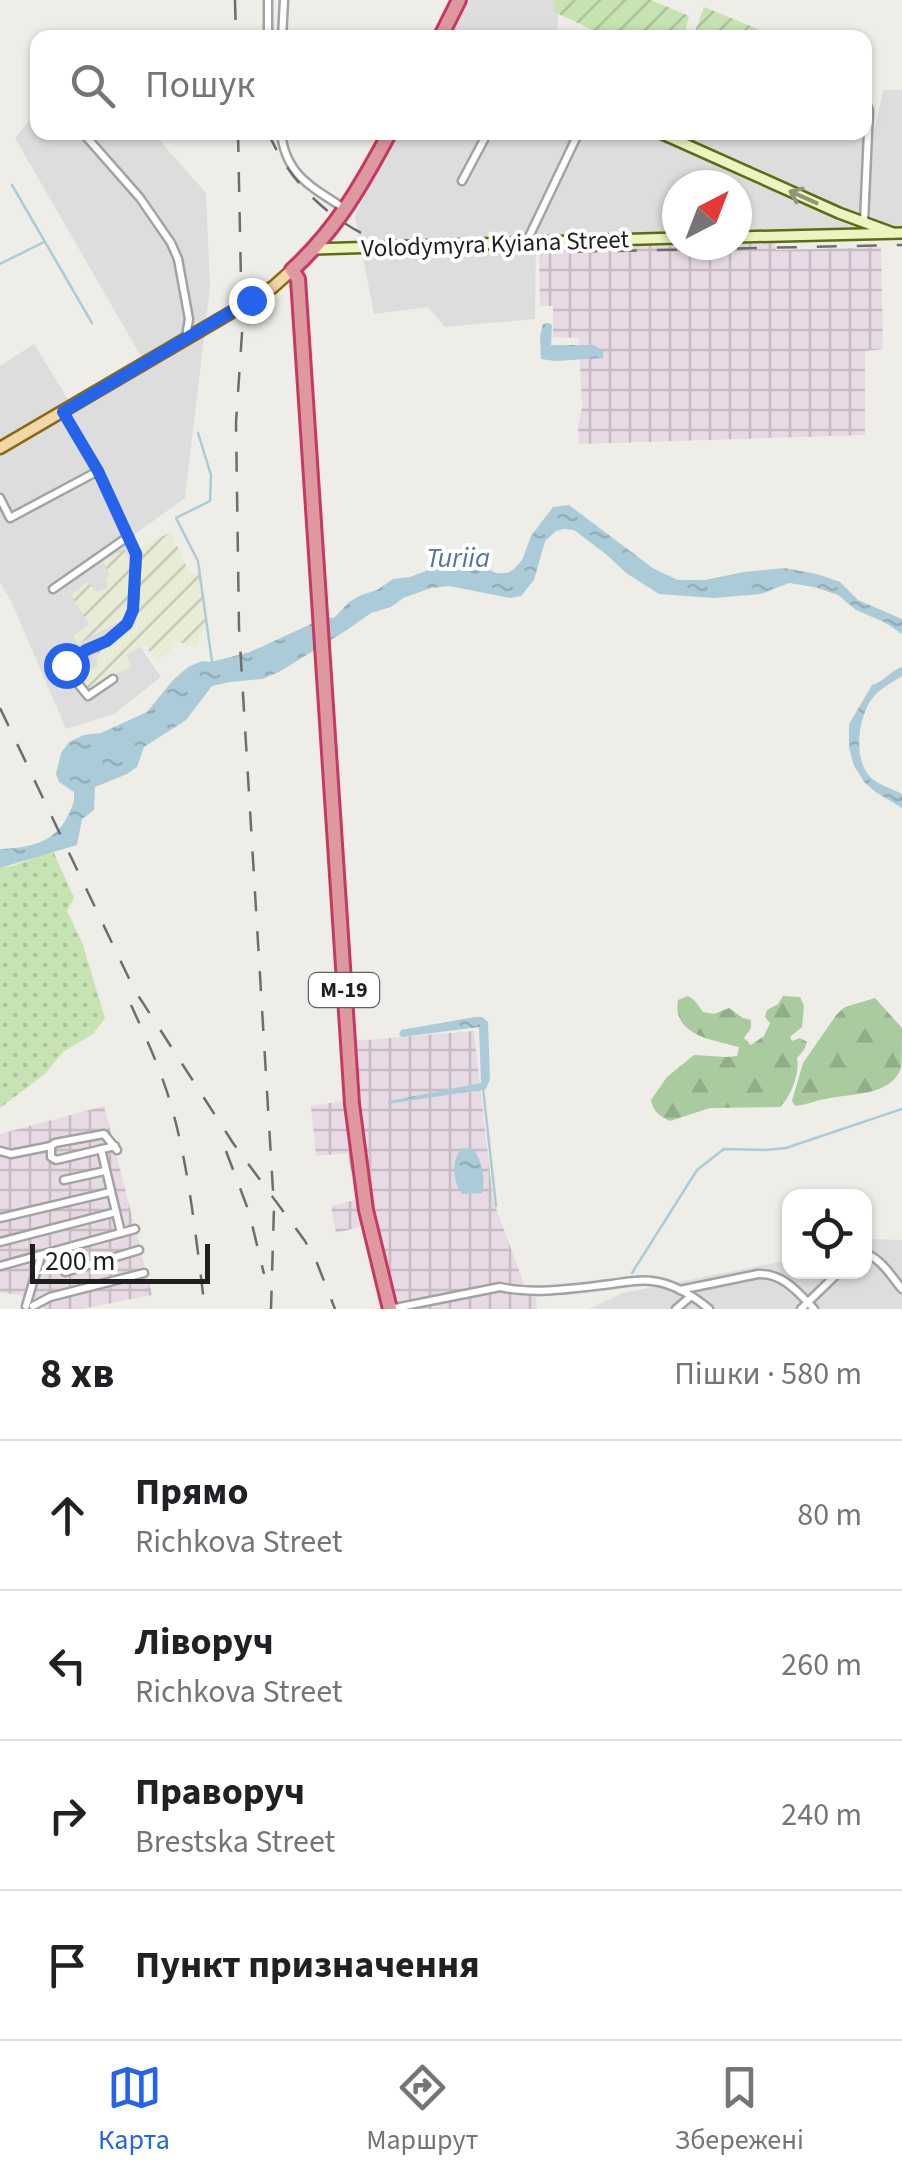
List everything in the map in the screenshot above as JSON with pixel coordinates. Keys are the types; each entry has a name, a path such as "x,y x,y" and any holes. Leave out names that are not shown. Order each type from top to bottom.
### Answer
{"highway":[{"path":"448,30 460,0"},
{"path":"292,270 346,209 385,140"},
{"name":"М-19","path":"292,270 298,279 352,1104 366,1210 390,1309"}],"main road":[{"path":"676,140 839,213 898,233"},
{"path":"836,234 839,213"},
{"path":"752,237 898,233"},
{"name":"Volodymyra Kyiana Street","path":"314,249 662,238"},
{"path":"0,448 258,296 292,270"}],"street":[{"path":"268,0 268,30"},
{"path":"282,30 284,0"},
{"path":"89,140 140,198 172,243 189,319 185,338"},
{"path":"282,140 289,165 315,189 346,209"},
{"path":"462,181 484,140"},
{"path":"526,243 575,140"},
{"path":"864,223 868,140"},
{"path":"63,412 98,471 136,554 133,610 129,619 114,636 78,656 66,669 88,696 114,679"},
{"path":"0,498 10,518 98,471"},
{"path":"53,589 129,536"},
{"path":"0,1151 11,1154 104,1134 116,1148 56,1160 51,1157 50,1146"},
{"path":"101,1149 121,1233"},
{"path":"64,1180 105,1171"},
{"path":"0,1218 110,1192"},
{"path":"0,1242 116,1212"},
{"path":"0,1266 136,1230"},
{"path":"65,1272 140,1250"},
{"path":"42,1254 37,1262 30,1306 50,1297 144,1273"},
{"path":"872,1257 902,1289"},
{"path":"679,1290 758,1274 778,1276 811,1306"},
{"path":"800,1309 811,1306 834,1279"},
{"path":"390,1309 500,1288 552,1289 640,1280 664,1283 708,1309"},
{"path":"676,1309 691,1296"}],"shaded area":[{"path":"470,0 560,0 557,30 454,30"},
{"path":"883,90 902,90 902,228 752,232 752,170 662,170 662,234 536,238 535,319 445,327 428,307 374,314 355,217 394,140 872,140"},
{"path":"30,120 30,140 159,140 206,193 210,287 185,498 135,534 122,621 161,677 114,714 66,729 0,582 0,366 34,344 69,401 142,358 15,138"},
{"path":"775,243 776,250 881,247 883,349 865,351 865,435 579,444 579,338 553,337 553,306 540,306 539,249 662,246 662,260 752,260 752,244"},
{"path":"474,1031 493,1200 524,1284 536,1296 537,1309 384,1309 363,1226 336,1233 331,1206 355,1200 348,1153 316,1156 311,1106 360,1098 355,1041"},
{"path":"104,1106 152,1295 81,1309 45,1309 36,1298 0,1292 0,1134"},
{"path":"872,1239 902,1240 902,1309 589,1309 623,1293 782,1261 782,1279 872,1279"}],"green space":[{"path":"554,0 651,0 689,16 686,30 593,30 554,12"},
{"path":"704,7 758,29 758,30 696,30"},
{"path":"171,532 189,573 200,572 206,622 196,648 174,640 170,651 157,661 144,644 127,655 132,667 89,693 77,676 97,666 97,650 129,624 125,618 78,644 73,636 89,624 71,595 87,582 96,592 108,588 105,579 110,575 103,561 124,550 129,559 139,555 138,549"},
{"path":"53,851 74,898 67,911 82,942 105,1018 93,1034 63,1052 45,1074 0,1108 0,868"},
{"path":"688,996 703,1012 714,1014 729,1008 751,1020 744,1038 751,1045 764,1036 770,1023 765,1017 767,1010 783,996 800,997 804,1006 802,1027 790,1037 792,1041 800,1038 807,1042 797,1058 791,1091 780,1107 710,1108 670,1121 657,1113 651,1100 667,1077 694,1055 737,1056 739,1047 707,1039 681,1022 678,1000"},
{"path":"875,998 902,1028 901,1068 896,1077 879,1089 795,1106 792,1101 803,1063 837,1014 845,1007"}],"water":[{"path":"543,324 552,326 551,345 594,345 603,351 603,358 541,359 540,336"},
{"path":"569,505 654,569 678,580 705,580 784,568 817,574 840,582 858,600 902,619 902,634 856,610 838,595 814,587 789,583 761,594 714,598 659,594 626,573 574,530 556,531 545,541 534,580 521,596 510,598 449,586 431,588 371,613 279,672 262,679 212,686 186,720 144,747 137,767 95,787 94,810 82,819 77,845 0,868 0,849 49,838 68,815 74,792 59,782 56,774 61,753 69,742 101,733 147,712 188,667 250,652 326,617 334,618 349,602 393,579 474,562 496,573 507,573 522,560 531,536 553,507"},
{"path":"902,667 902,676 869,703 859,744 867,773 902,794 902,808 865,783 854,766 849,724 872,685"},
{"path":"475,1017 488,1022 490,1079 486,1089 388,1104 481,1083 479,1027 399,1035 401,1030"},
{"path":"463,1148 474,1150 479,1160 482,1193 462,1194 459,1189 455,1164"}],"waterway":[{"path":"12,185 92,323"},
{"path":"0,264 44,242"},
{"path":"198,433 211,475 210,501 176,518 198,561 212,662"},
{"path":"483,1088 496,1206"},
{"path":"632,1273 697,1170 724,1149 786,1148 902,1109"}],"railway":[{"path":"235,0 236,30"},
{"path":"238,140 242,333 236,423 239,628 274,1207 271,1309"},
{"path":"272,140 294,176 329,212 371,238 419,255 902,245"},
{"path":"0,708 134,989 233,1143 305,1241 335,1309"},
{"path":"131,1005 163,1079 178,1130 205,1309"},
{"path":"226,1151 249,1212 264,1274"}],"route":[{"path":"66,665 127,624 133,610 136,554 98,471 63,412 251,300"}],"water label":[{"name":"Turiia","path":"458,558"}]}
